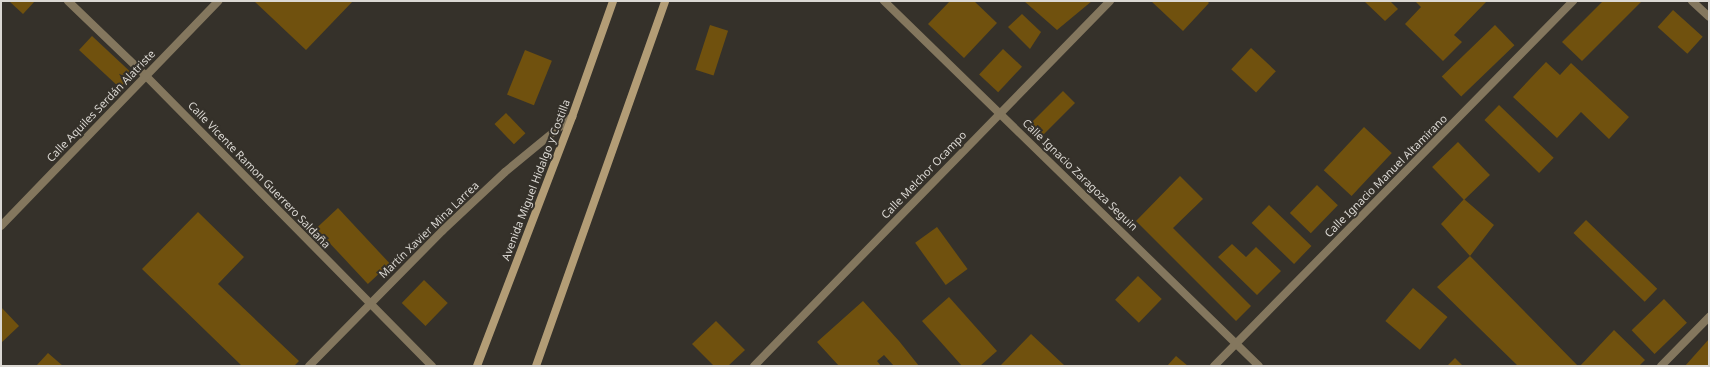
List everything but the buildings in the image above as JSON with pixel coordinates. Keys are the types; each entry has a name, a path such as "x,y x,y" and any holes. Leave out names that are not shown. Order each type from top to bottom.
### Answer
{"main road":[{"name":"Avenida Miguel Hidalgo y Costilla","path":"477,366 572,117 613,1"},
{"path":"536,366 665,1"}],"street":[{"name":"Calle Vicente Ramon Guerrero Saldaña","path":"68,1 146,75 432,366"},
{"name":"Calle Aquiles Serdán Alatriste","path":"1,226 218,1"},
{"name":"Calle Ignacio Zaragoza Seguin","path":"884,1 1000,112 1259,366"},
{"name":"Calle Melchor Ocampo","path":"754,366 1000,112 1110,1"},
{"name":"Calle Ignacio Manuel Altamirano","path":"1214,366 1573,1"},
{"path":"1692,1 1709,17"},
{"name":"Martín Xavier Mina Larrea","path":"309,366 505,172 572,117"},
{"path":"1662,366 1709,317"}]}
